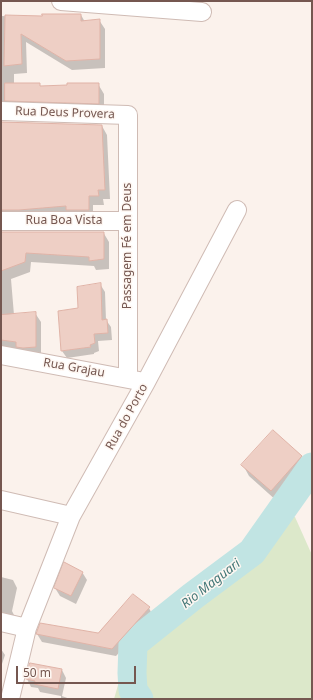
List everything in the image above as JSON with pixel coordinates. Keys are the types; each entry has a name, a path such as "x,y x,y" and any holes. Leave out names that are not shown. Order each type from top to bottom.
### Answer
{"street":[{"path":"61,1 202,12"},
{"name":"Rua Deus Provera","path":"1,111 128,115"},
{"name":"Passagem Fé em Deus","path":"128,115 128,378"},
{"name":"Rua do Porto","path":"10,699 27,628 71,516 146,382 237,210"},
{"name":"Rua Boa Vista","path":"1,221 128,221"},
{"name":"Rua Grajau","path":"1,355 146,382"},
{"path":"1,500 71,516"},
{"path":"1,622 27,628"}],"green space":[{"path":"271,516 295,517 312,555 312,699 114,699 118,685 141,645 187,596"}],"building":[{"path":"42,14 81,14 81,21 100,19 100,59 66,61 21,34 22,64 4,66 5,15 42,16"},
{"path":"5,83 40,83 40,86 67,85 67,83 99,83 99,104 5,101"},
{"path":"1,122 102,125 105,190 98,190 99,196 89,196 89,210 66,210 66,206 1,210"},
{"path":"1,232 104,232 104,259 89,261 89,257 26,253 25,262 1,271"},
{"path":"101,283 102,320 107,319 108,333 94,334 95,343 90,345 91,347 61,351 58,311 78,308 77,287"},
{"path":"36,312 36,347 16,347 16,342 1,340 1,315"},
{"path":"273,430 302,456 271,491 241,465"},
{"path":"64,562 83,572 71,596 54,588"},
{"path":"133,594 150,607 112,649 36,634 40,623 98,633"},
{"path":"30,663 62,669 58,689 34,684 35,681 26,679"}],"waterway":[{"name":"Rio Maguari","path":"139,699 133,690 133,644 193,596 252,552 312,467"}]}
